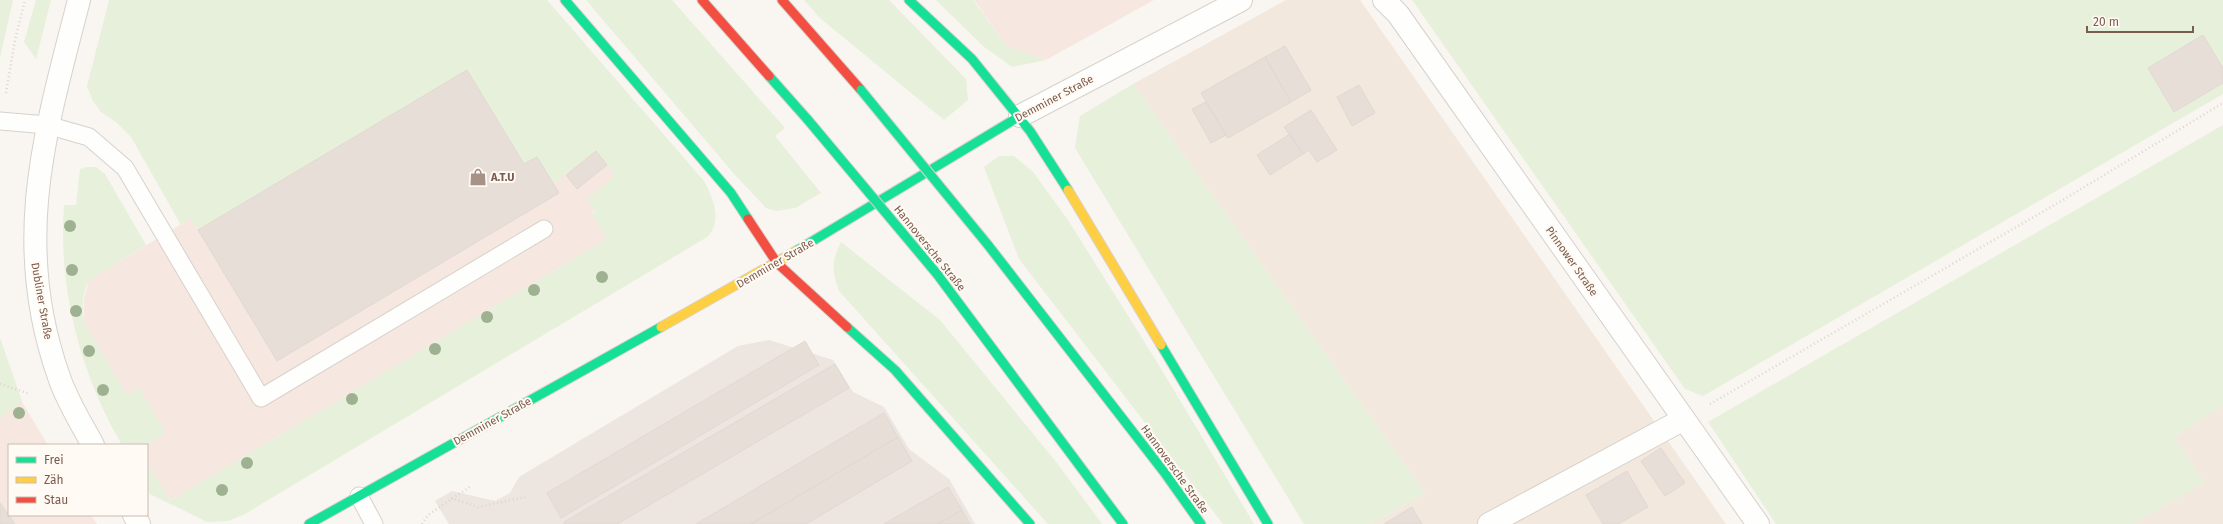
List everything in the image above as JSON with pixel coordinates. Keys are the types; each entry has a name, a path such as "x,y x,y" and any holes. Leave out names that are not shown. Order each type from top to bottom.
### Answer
{"main road":[{"path":"565,0 731,193 777,263 895,370 1030,524"},
{"name":"Hannoversche Straße","path":"702,0 808,120 937,274 1123,524"},
{"name":"Hannoversche Straße","path":"782,0 861,90 988,245 1164,472 1201,524"},
{"path":"909,0 972,59 1020,116 1073,197 1268,524"},
{"name":"Demminer Straße","path":"309,524 777,263 1020,116"}],"street":[{"name":"Dubliner Straße","path":"79,0 47,125 36,197 34,255 44,326 59,378 92,444"},
{"name":"Pinnower Straße","path":"1384,0 1398,14 1758,524"},
{"name":"Demminer Straße","path":"1020,116 1235,1"},
{"path":"1489,524 1684,419"}],"lane":[{"path":"0,121 47,125 89,137 125,168 261,398 544,229"},
{"path":"359,496 374,524"}],"path":[{"path":"5,98 15,40 26,0"},
{"path":"1684,419 2058,203 2223,103"},
{"path":"0,384 30,394"},
{"path":"422,524 428,515 451,498 471,486"},
{"path":"451,498 478,507 526,497"}],"shaded area":[{"path":"974,0 1154,0 1046,60 1007,46"},
{"path":"1286,0 1360,0 1726,524 1372,524 1425,493 1133,84"},
{"path":"467,70 524,164 537,157 566,175 596,151 615,176 592,214 607,239 170,501 148,465 148,444 166,433 139,388 127,395 84,323 84,298 89,280 191,218 199,230"},
{"path":"0,338 22,402 47,444 8,444 8,516 92,516 97,524 0,524"},
{"path":"769,340 833,360 853,392 884,407 909,449 949,479 975,524 449,524 435,501 452,491 495,501 510,493 519,477 738,346"},
{"path":"2223,405 2223,524 2134,524 2204,482 2174,437"}],"green space":[{"path":"0,0 13,0 0,58"},
{"path":"36,0 51,0 36,59 24,42"},
{"path":"109,0 547,0 704,181 711,194 715,209 715,224 707,237 245,514 228,521 207,522 150,494 148,491 148,465 170,501 607,239 592,214 595,212 587,199 615,176 596,151 553,184 537,157 524,164 467,70 198,230 191,218 181,225 131,137 117,123 101,112 93,101 87,86"},
{"path":"586,0 672,0 785,128 775,136 821,193 795,208 777,211 766,208 736,176"},
{"path":"804,0 889,0 966,79 968,100 944,120 821,19"},
{"path":"936,0 973,0 1007,46 1046,60 1012,67 983,46"},
{"path":"1412,0 2223,0 2223,94 1703,396 1685,389"},
{"path":"1133,84 1425,493 1372,524 1304,524 1075,148 1080,116"},
{"path":"2223,125 2223,405 2174,437 2204,482 2134,524 1776,524 1708,422"},
{"path":"999,156 1014,156 1033,172 1068,220 1157,362 1254,524 1223,524 1019,259 984,167"},
{"path":"96,167 105,174 146,245 89,280 85,291 83,306 84,323 127,395 139,388 166,433 148,444 121,444 94,389 75,330 65,268 63,236 64,205 76,205 80,169"},
{"path":"841,242 940,320 1057,463 1102,524 1048,524 839,291 834,272 834,261"},
{"path":"0,338 22,402 0,418"}],"building":[{"path":"2203,35 2223,68 2223,83 2174,112 2148,68"},
{"path":"1285,46 1311,90 1291,102 1265,57"},
{"path":"1265,57 1291,102 1228,138 1201,93"},
{"path":"467,70 524,164 537,157 559,193 277,361 198,230"},
{"path":"1359,85 1375,113 1352,126 1337,97"},
{"path":"1206,102 1226,135 1211,143 1192,109"},
{"path":"1311,110 1337,150 1317,162 1309,150 1303,154 1284,127"},
{"path":"1290,134 1303,154 1270,175 1257,155"},
{"path":"596,151 607,165 577,189 566,175"},
{"path":"805,341 819,365 561,518 547,493"},
{"path":"835,364 849,388 617,524 565,524 564,522"},
{"path":"884,413 898,437 751,524 696,524"},
{"path":"898,437 912,461 806,524 751,524"},
{"path":"1661,448 1685,483 1665,496 1641,461"},
{"path":"1627,471 1648,507 1618,524 1603,524 1586,495"},
{"path":"948,487 962,510 938,524 884,524"},
{"path":"0,503 15,524 0,524"},
{"path":"1412,507 1422,524 1384,524"},
{"path":"962,510 970,524 938,524"}],"traffic: fast":[{"path":"565,0 731,193 748,219"},
{"path":"909,0 972,59 1030,131 1068,190"},
{"path":"769,76 808,120"},
{"path":"861,90 988,245"},
{"path":"796,251 1020,116"},
{"path":"808,120 937,274"},
{"path":"988,245 1164,472 1201,524"},
{"path":"937,274 1123,524"},
{"path":"309,524 661,327"},
{"path":"847,327 895,370 1030,524"},
{"path":"1161,345 1268,524"}],"traffic: slow":[{"path":"1068,190 1161,345"},
{"path":"661,327 796,251"}],"traffic: jam":[{"path":"702,0 769,76"},
{"path":"782,0 861,90"},
{"path":"748,219 777,263 847,327"}],"place":[{"name":"A.T.U","path":"478,177"}]}
